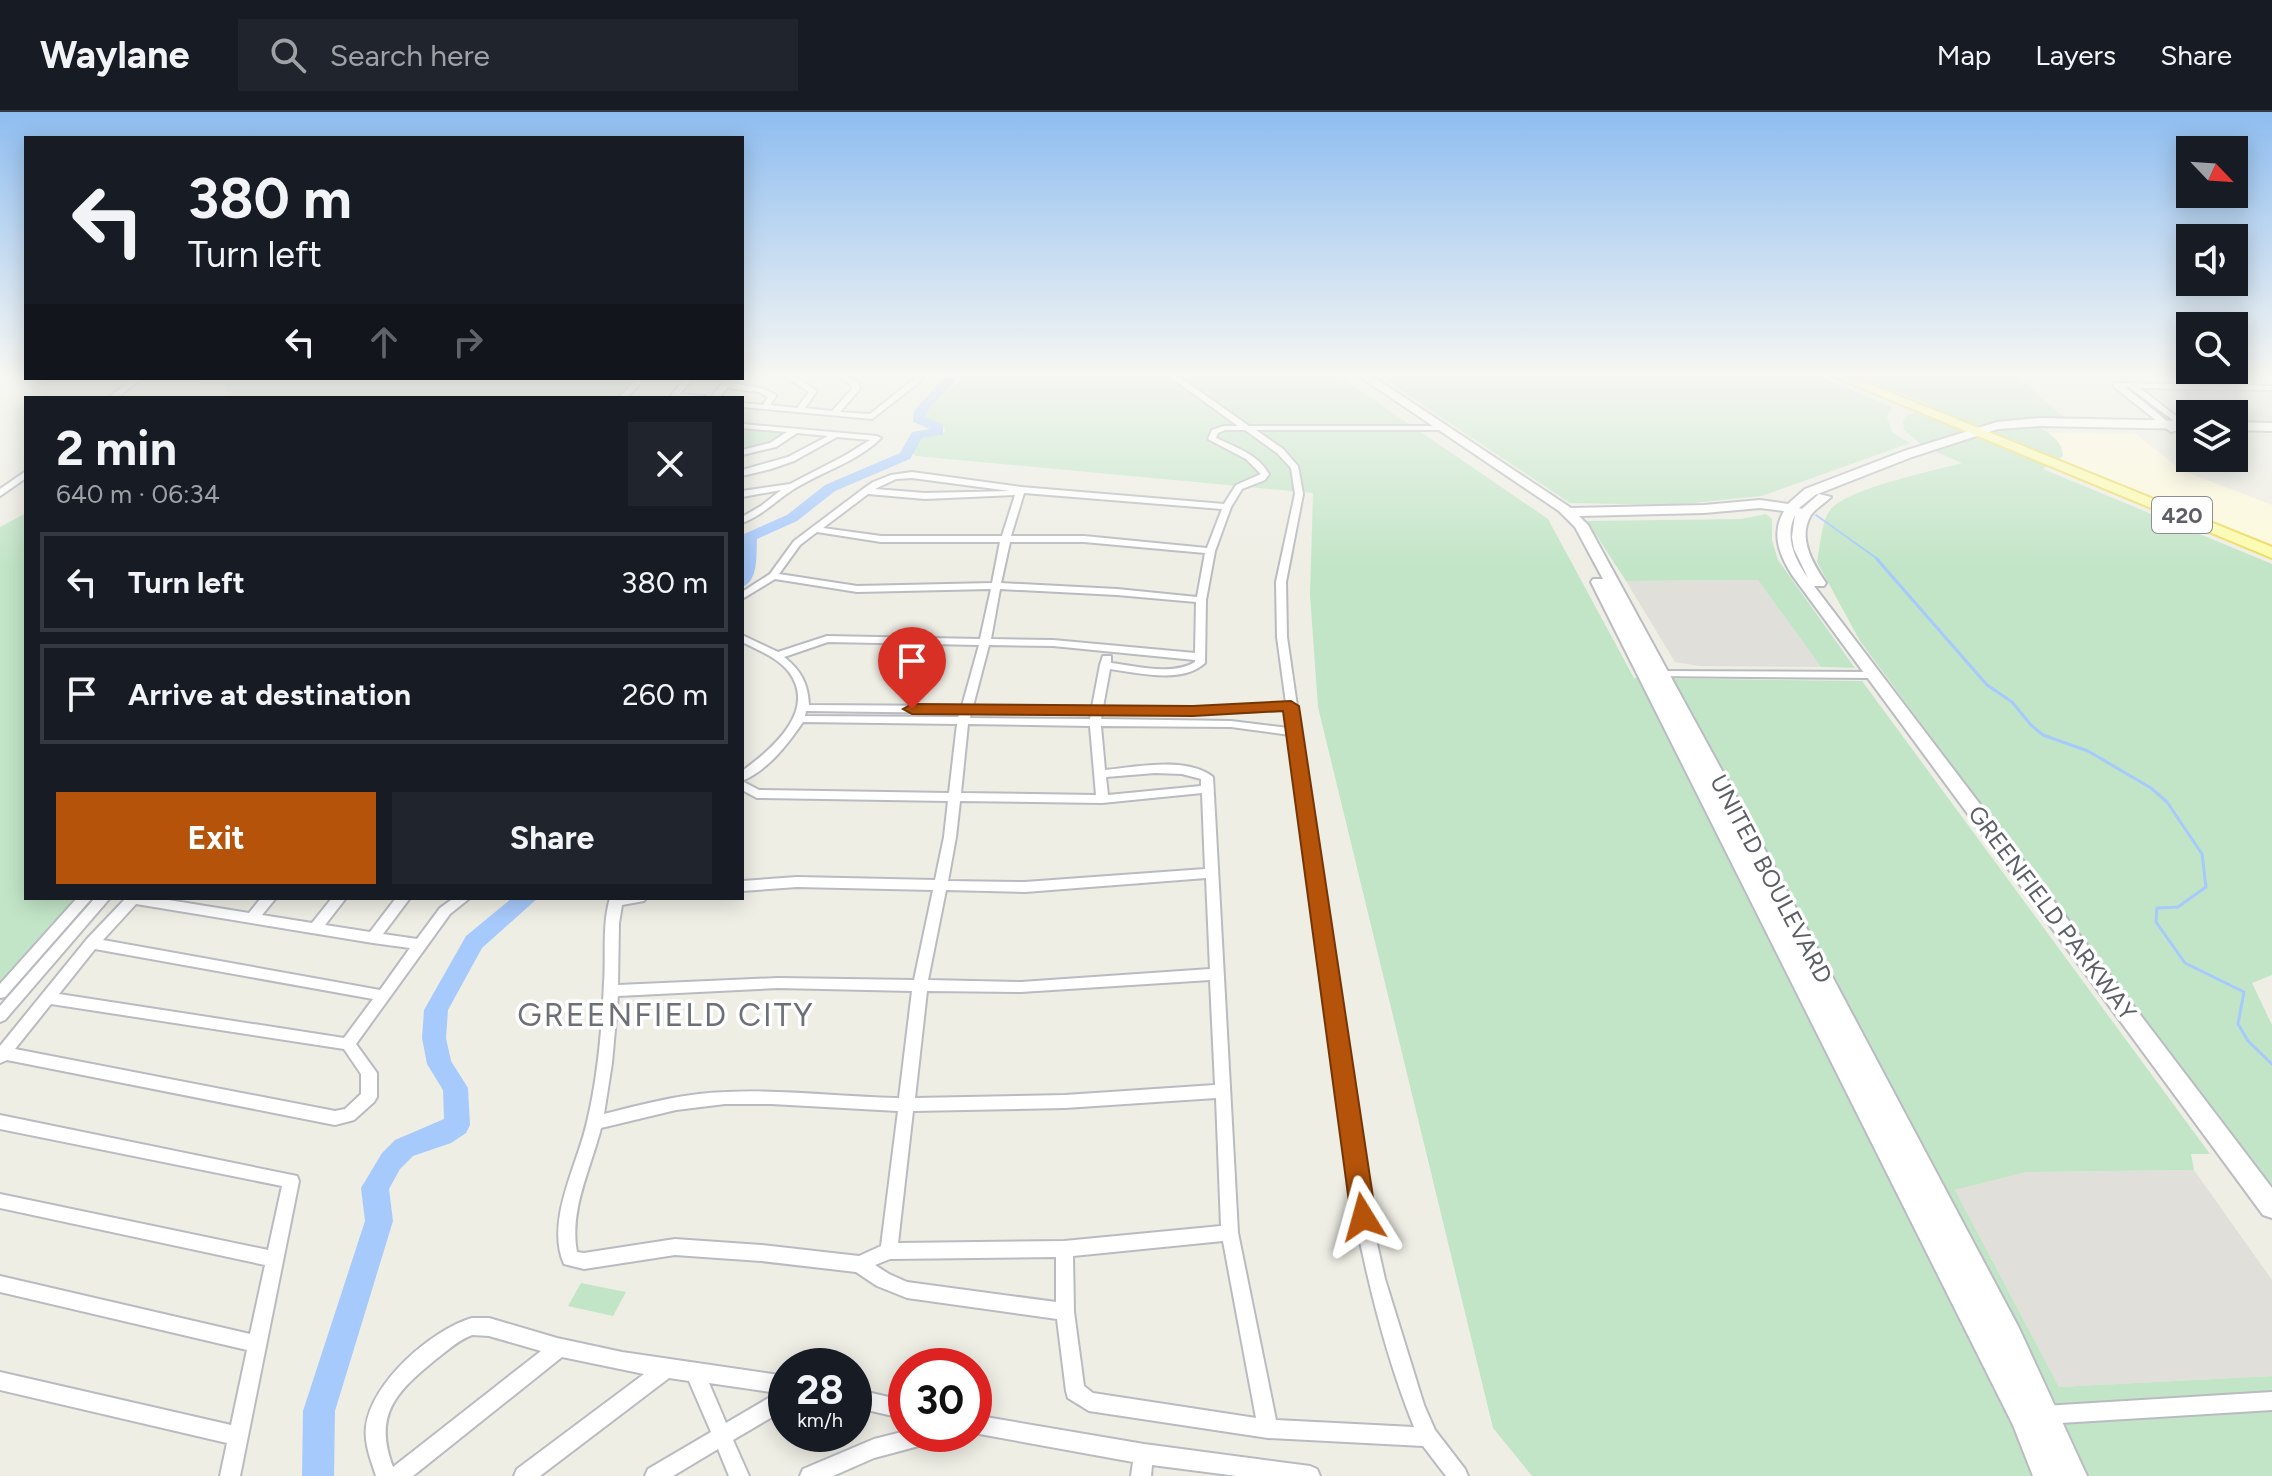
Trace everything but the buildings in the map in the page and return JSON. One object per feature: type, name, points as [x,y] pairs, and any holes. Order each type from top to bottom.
[{"type":"main road","name":"UNITED BOULEVARD","points":[[1451,438],[1567,514],[1568,525],[1654,674],[2034,1416],[2072,1476]]},
{"type":"main road","points":[[1567,514],[1706,516],[1771,511],[1795,513],[1800,499],[1820,488],[1972,438]]},
{"type":"main road","name":"420","points":[[1992,438],[2272,553]]},
{"type":"main road","name":"GREENFIELD PARKWAY","points":[[1795,513],[1800,551],[1828,594],[1832,618],[1871,675],[2272,1207]]},
{"type":"main road","name":"UNITED BOULEVARD","points":[[2034,1416],[2048,1476]]},
{"type":"street","points":[[744,452],[773,445],[785,438]]},
{"type":"street","points":[[744,473],[774,467],[811,452],[831,438]]},
{"type":"street","points":[[744,517],[763,511],[793,486],[860,453],[877,438],[873,438]]},
{"type":"street","points":[[1105,665],[1182,670],[1196,667],[1200,657],[1201,600],[1210,551],[1227,507],[1234,501],[1239,487],[1265,474],[1262,466],[1213,438]]},
{"type":"street","points":[[1260,438],[1290,461],[1297,481],[1297,507],[1286,547],[1281,582],[1282,637],[1363,1217],[1376,1279],[1415,1405],[1428,1437],[1458,1476]]},
{"type":"street","points":[[0,483],[24,466]]},
{"type":"street","points":[[0,493],[24,475]]},
{"type":"street","points":[[744,595],[773,576],[797,543],[866,491],[894,477],[912,475],[1021,490],[1227,507]]},
{"type":"street","points":[[744,494],[793,486]]},
{"type":"street","points":[[866,491],[925,496],[1010,494],[1021,490]]},
{"type":"street","points":[[889,1251],[920,986],[950,837],[964,715],[985,641],[1006,537],[1021,490]]},
{"type":"street","points":[[818,530],[881,539],[1006,537],[1115,541],[1210,551]]},
{"type":"street","points":[[773,576],[857,589],[996,586],[1201,600]]},
{"type":"street","points":[[744,639],[791,664],[803,684],[801,714],[792,733],[769,758],[744,776]]},
{"type":"street","points":[[779,655],[827,639],[985,641],[1110,647],[1200,657]]},
{"type":"street","points":[[1102,799],[1095,722],[1110,647]]},
{"type":"street","points":[[1654,674],[1871,675]]},
{"type":"street","points":[[964,715],[1096,709],[1235,710],[1291,706]]},
{"type":"street","points":[[801,714],[964,715],[1095,722],[1231,724],[1294,732]]},
{"type":"street","points":[[1101,774],[1165,769],[1199,772],[1207,777],[1230,1233],[1268,1429]]},
{"type":"street","points":[[744,786],[757,794],[954,799],[1102,799],[1208,789]]},
{"type":"street","points":[[744,886],[797,882],[1025,887],[1211,873]]},
{"type":"street","points":[[0,993],[83,900]]},
{"type":"street","points":[[0,1016],[101,900]]},
{"type":"street","points":[[48,998],[348,1044],[369,1073],[369,1097],[349,1115],[335,1118],[1,1055],[92,943],[133,900]]},
{"type":"street","points":[[140,900],[420,945]]},
{"type":"street","points":[[252,918],[267,900]]},
{"type":"street","points":[[315,928],[337,900]]},
{"type":"street","points":[[373,938],[402,900]]},
{"type":"street","points":[[348,1044],[445,911],[460,900]]},
{"type":"street","points":[[616,900],[610,920],[610,991],[595,1123],[576,1184],[566,1244],[570,1258],[584,1261],[636,1250],[675,1247],[859,1264],[883,1280],[907,1290],[1065,1312]]},
{"type":"street","points":[[92,943],[384,996]]},
{"type":"street","points":[[610,991],[778,983],[1021,987],[1218,974]]},
{"type":"street","points":[[595,1123],[677,1103],[726,1098],[904,1105],[1093,1102],[1222,1091]]},
{"type":"street","points":[[0,1122],[291,1181],[230,1476]]},
{"type":"street","points":[[0,1201],[275,1259]]},
{"type":"street","points":[[859,1264],[889,1251],[1064,1249],[1230,1233]]},
{"type":"street","points":[[1064,1249],[1065,1312],[1075,1391],[1080,1398],[1089,1402],[1268,1429],[1428,1437]]},
{"type":"street","points":[[0,1284],[257,1344]]},
{"type":"street","points":[[386,1476],[377,1457],[376,1433],[382,1403],[398,1378],[455,1334],[480,1324],[559,1348],[665,1369],[768,1382]]},
{"type":"street","points":[[397,1476],[559,1348]]},
{"type":"street","points":[[524,1476],[665,1369]]},
{"type":"street","points":[[695,1372],[739,1476]]},
{"type":"street","points":[[0,1381],[238,1436]]},
{"type":"street","points":[[2034,1416],[2272,1401]]},
{"type":"street","points":[[655,1476],[768,1408]]},
{"type":"street","points":[[992,1427],[1144,1454],[1310,1476]]},
{"type":"street","points":[[810,1476],[888,1445]]},
{"type":"street","points":[[1141,1476],[1144,1454]]},
{"type":"shaded area","points":[[2052,438],[2141,438],[2176,466],[2176,472],[2186,472],[2272,505],[2272,545],[2060,461],[2063,451]]},
{"type":"shaded area","points":[[1758,580],[1821,667],[1699,666],[1675,662],[1626,581]]},
{"type":"shaded area","points":[[2194,1170],[2272,1280],[2272,1376],[2059,1387],[1955,1190],[2027,1172]]},
{"type":"green space","points":[[744,438],[780,438],[744,450]]},
{"type":"green space","points":[[1429,438],[1548,519],[1634,678],[1862,681],[2210,1154],[2191,1154],[2194,1170],[2027,1172],[1955,1190],[2059,1387],[2272,1376],[2272,1476],[1532,1476],[1493,1428],[1318,707],[1310,595],[1313,493],[916,456],[911,452],[920,439]]},
{"type":"green space","points":[[1472,438],[1901,438],[1910,443],[1762,496],[1673,505],[1570,503]]},
{"type":"green space","points":[[1913,438],[2054,438],[2062,448],[2063,456],[2043,469],[2272,564],[2272,975],[2252,983],[2272,1025],[2272,1199],[1860,641],[1817,562],[1822,530],[1828,513],[1836,504],[1869,489],[1962,463],[1924,447]]},
{"type":"green space","points":[[24,514],[24,900],[78,900],[0,982],[0,527]]},
{"type":"green space","points":[[1766,514],[1772,519],[1772,540],[1778,560],[1855,668],[1821,667],[1758,580],[1626,581],[1587,521],[1741,519]]},
{"type":"green space","points":[[581,1283],[626,1292],[613,1316],[568,1306]]},
{"type":"waterway","points":[[744,577],[748,566],[749,537],[792,518],[830,488],[905,456],[915,438]]},
{"type":"waterway","points":[[1816,515],[1879,560]]},
{"type":"waterway","points":[[1876,558],[1987,685],[2012,702],[2031,725],[2043,735],[2088,751],[2151,788],[2167,802],[2202,854],[2206,887],[2178,907],[2157,908],[2156,922],[2185,963],[2244,992],[2238,1024],[2248,1041],[2272,1064]]},
{"type":"waterway","points":[[318,1476],[319,1411],[379,1221],[375,1188],[391,1161],[404,1148],[442,1135],[457,1125],[455,1088],[439,1064],[434,1038],[436,1010],[474,942],[525,900]]},
{"type":"district","name":"GREENFIELD CITY","points":[[666,1015]]},
{"type":"route","points":[[912,709],[1193,711],[1291,706],[1363,1217]]}]
